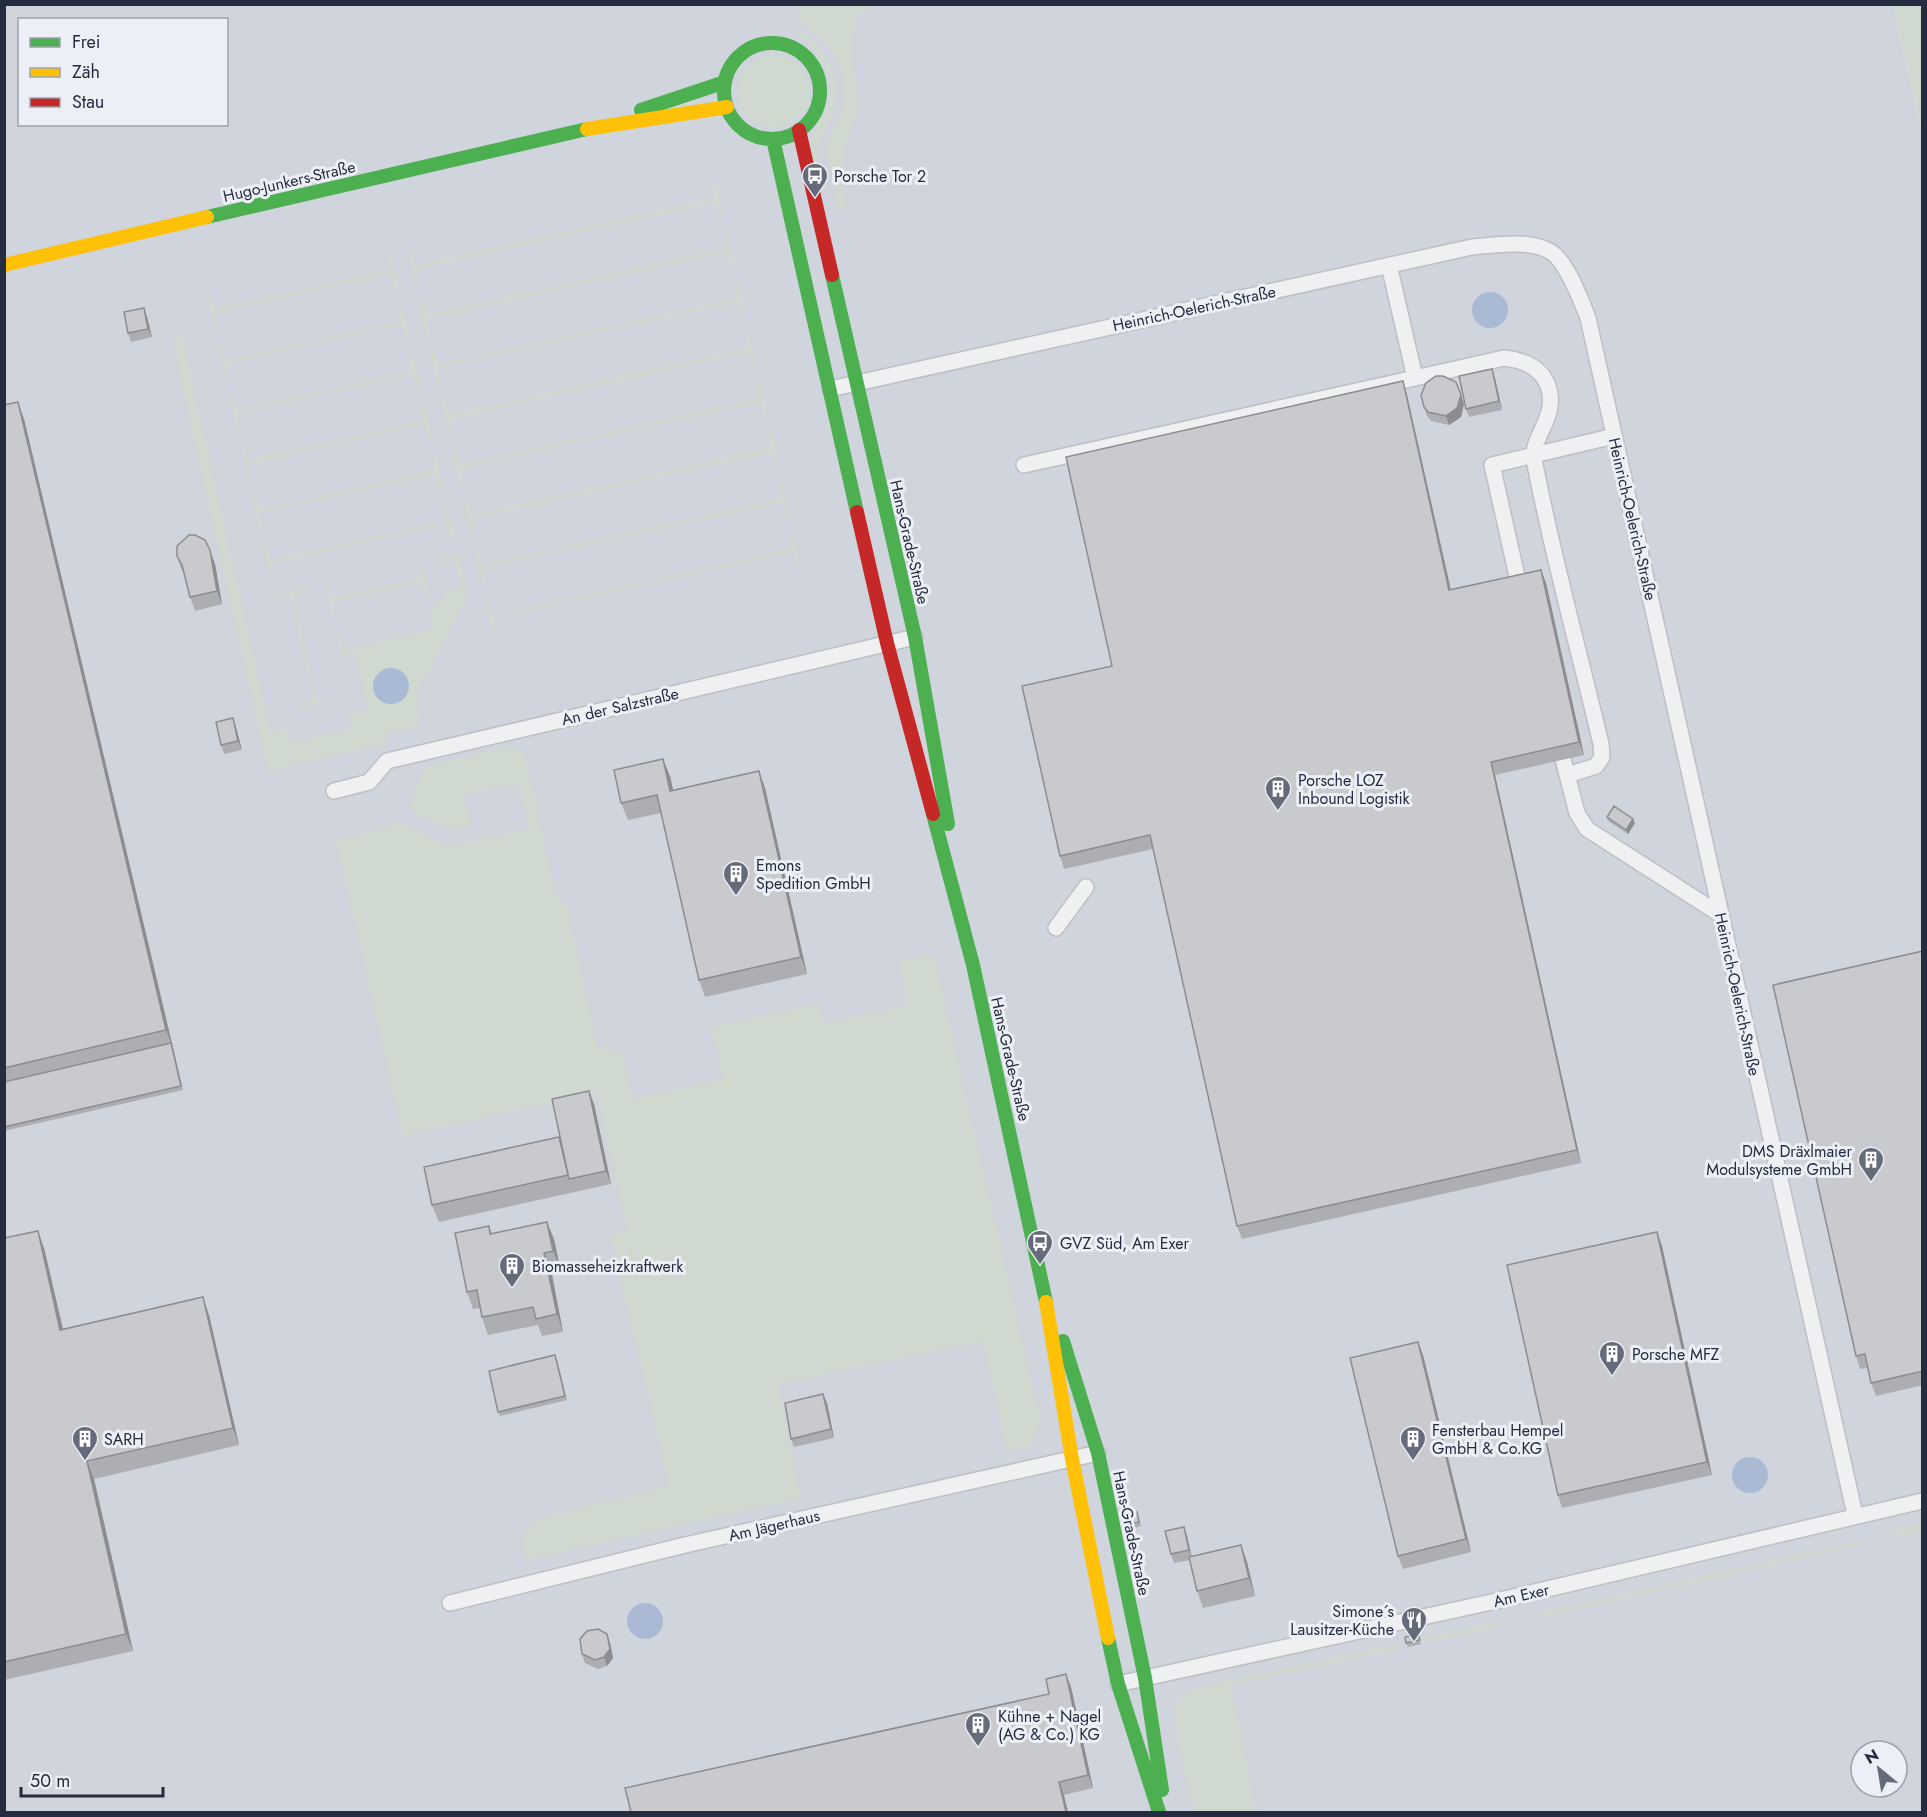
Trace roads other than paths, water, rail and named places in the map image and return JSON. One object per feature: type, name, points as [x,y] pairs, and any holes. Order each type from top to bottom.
[{"type":"street","points":[[769,43],[785,44],[799,51],[810,61],[818,75],[820,90],[818,105],[810,119],[799,130],[773,139],[758,137],[745,130],[734,120],[727,107],[724,82],[733,62],[754,46],[769,43]]},
{"type":"street","name":"Hugo-Junkers-Straße","points":[[581,130],[724,82]]},
{"type":"street","name":"Hugo-Junkers-Straße","points":[[4,265],[581,130],[727,107]]},
{"type":"street","name":"Hans-Grade-Straße","points":[[799,130],[915,637],[973,965]]},
{"type":"street","name":"Hans-Grade-Straße","points":[[773,139],[887,643],[973,965],[1040,1266],[1072,1459],[1118,1684],[1159,1812]]},
{"type":"street","name":"Heinrich-Oelerich-Straße","points":[[830,389],[1472,247],[1516,243],[1551,252],[1574,282],[1588,318],[1855,1515]]},
{"type":"street","points":[[1389,265],[1415,378]]},
{"type":"street","points":[[1024,465],[1504,358],[1519,359],[1532,366],[1542,375],[1549,387],[1552,404],[1534,455],[1601,744],[1602,757],[1596,766],[1567,775]]},
{"type":"street","points":[[1526,611],[1492,465],[1614,436]]},
{"type":"street","name":"An der Salzstraße","points":[[334,791],[369,782],[387,761],[915,637]]},
{"type":"street","points":[[1554,722],[1577,813],[1587,829],[1721,915]]},
{"type":"street","points":[[1056,928],[1086,887]]},
{"type":"street","name":"Hans-Grade-Straße","points":[[1040,1266],[1098,1453],[1145,1678],[1165,1812]]},
{"type":"street","name":"Am Jägerhaus","points":[[450,1603],[685,1545],[1098,1453]]},
{"type":"street","name":"Am Exer","points":[[1118,1684],[1496,1601],[1855,1515],[1923,1501]]},
{"type":"water","points":[[1490,292],[1503,297],[1508,310],[1503,323],[1490,328],[1477,323],[1472,310],[1477,297]]},
{"type":"water","points":[[391,668],[404,673],[409,686],[404,699],[391,704],[378,699],[373,686],[378,673]]},
{"type":"water","points":[[1750,1457],[1763,1462],[1768,1475],[1763,1488],[1750,1493],[1737,1488],[1732,1475],[1737,1462]]},
{"type":"water","points":[[645,1603],[658,1608],[663,1621],[658,1634],[645,1639],[632,1634],[627,1621],[632,1608]]},
{"type":"place","name":"Porsche Tor 2","points":[[815,199]]},
{"type":"place","name":"Porsche LOZ Inbound Logistik","points":[[1278,812]]},
{"type":"place","name":"Emons Spedition GmbH","points":[[736,897]]},
{"type":"place","name":"DMS Dräxlmaier Modulsysteme GmbH","points":[[1871,1183]]},
{"type":"place","name":"GVZ Süd, Am Exer","points":[[1040,1266]]},
{"type":"place","name":"Biomasseheizkraftwerk","points":[[512,1289]]},
{"type":"place","name":"Porsche MFZ","points":[[1612,1377]]},
{"type":"place","name":"SARH","points":[[85,1462]]},
{"type":"place","name":"Fensterbau Hempel GmbH & Co.KG","points":[[1413,1462]]},
{"type":"place","name":"Simone´s Lausitzer-Küche","points":[[1414,1643]]},
{"type":"place","name":"Kühne + Nagel (AG & Co.) KG","points":[[978,1748]]}]
